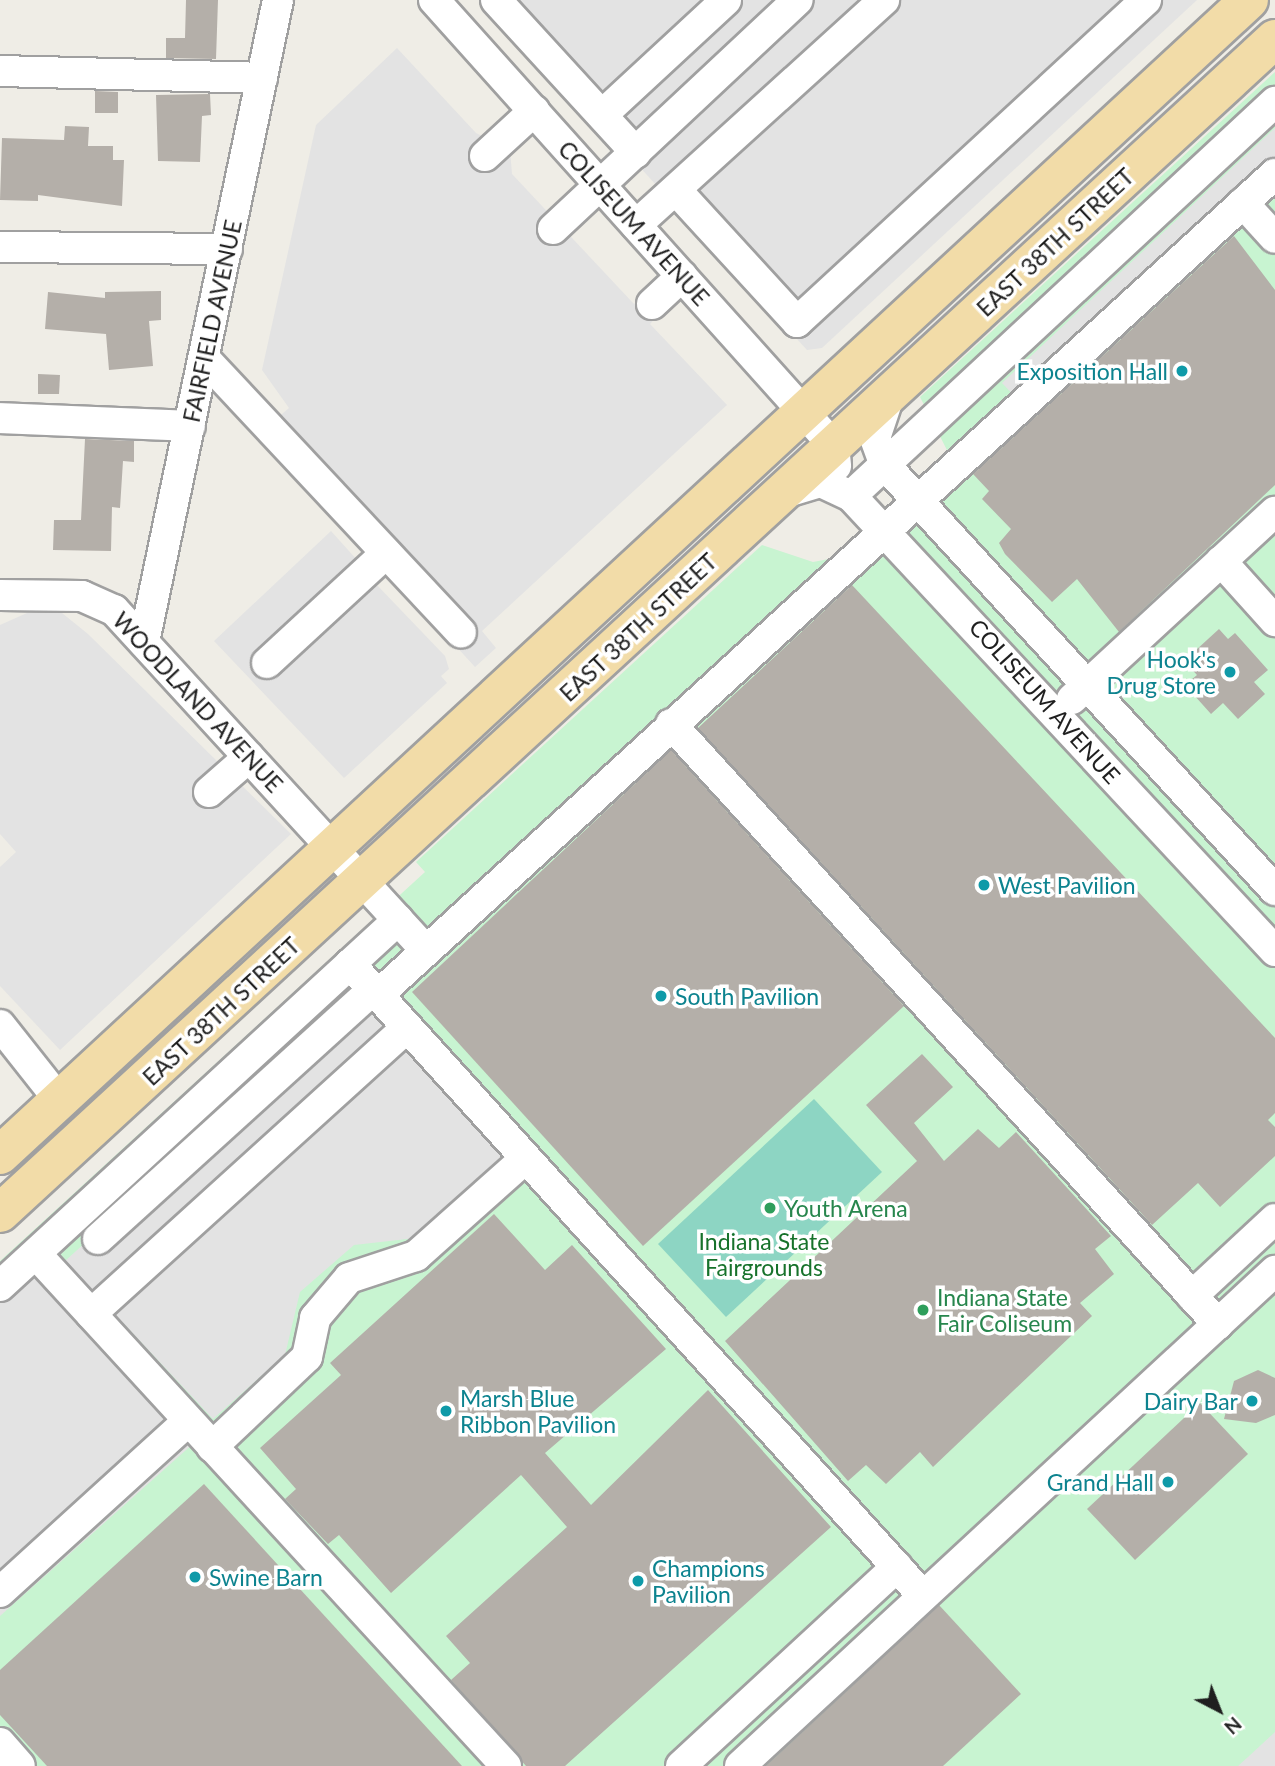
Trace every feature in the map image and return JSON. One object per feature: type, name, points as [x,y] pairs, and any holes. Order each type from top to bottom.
[{"type":"main road","name":"EAST 38TH STREET","points":[[0,1155],[331,846],[1250,0]]},
{"type":"main road","name":"EAST 38TH STREET","points":[[0,1213],[1275,39]]},
{"type":"street","name":"FAIRFIELD AVENUE","points":[[144,642],[278,0]]},
{"type":"street","name":"COLISEUM AVENUE","points":[[434,0],[835,446]]},
{"type":"street","points":[[496,0],[636,153]]},
{"type":"street","points":[[601,115],[726,0]]},
{"type":"street","points":[[553,229],[798,0]]},
{"type":"street","points":[[636,225],[884,0]]},
{"type":"street","points":[[676,190],[797,322],[1146,0]]},
{"type":"street","points":[[0,71],[262,78]]},
{"type":"street","points":[[844,491],[1275,102]]},
{"type":"street","points":[[485,156],[534,111]]},
{"type":"street","points":[[99,1239],[375,993],[426,951],[671,724],[919,505],[1275,174]]},
{"type":"street","points":[[1242,204],[1275,238]]},
{"type":"street","points":[[0,247],[227,249]]},
{"type":"street","points":[[652,304],[682,276]]},
{"type":"street","points":[[204,358],[461,633]]},
{"type":"street","points":[[880,456],[877,425],[891,393]]},
{"type":"street","points":[[0,418],[190,426]]},
{"type":"street","points":[[844,491],[835,446],[880,456]]},
{"type":"street","name":"COLISEUM AVENUE","points":[[880,456],[919,505],[1275,890]]},
{"type":"street","points":[[781,494],[809,482],[844,491]]},
{"type":"street","name":"COLISEUM AVENUE","points":[[844,491],[978,627],[1275,951]]},
{"type":"street","points":[[1057,714],[1275,512]]},
{"type":"street","points":[[267,663],[386,553]]},
{"type":"street","points":[[1221,561],[1275,621]]},
{"type":"street","name":"WOODLAND AVENUE","points":[[0,595],[99,600],[144,642],[426,951]]},
{"type":"street","points":[[978,627],[1008,601]]},
{"type":"street","points":[[671,724],[1218,1324]]},
{"type":"street","points":[[209,792],[249,757]]},
{"type":"street","points":[[1134,799],[1165,771]]},
{"type":"street","points":[[1211,883],[1242,855]]},
{"type":"street","points":[[0,1286],[398,920]]},
{"type":"street","points":[[350,964],[923,1596]]},
{"type":"street","points":[[0,1025],[60,1101]]},
{"type":"street","points":[[91,1314],[407,1027]]},
{"type":"street","points":[[212,1447],[307,1357],[315,1318],[349,1278],[416,1256],[525,1159]]},
{"type":"street","points":[[1192,1296],[1275,1219]]},
{"type":"street","points":[[740,1766],[1272,1274],[1243,1249]]},
{"type":"street","points":[[36,1254],[506,1766]]},
{"type":"street","points":[[0,1592],[188,1421]]},
{"type":"street","points":[[681,1766],[897,1567]]},
{"type":"street","points":[[829,1630],[855,1658]]},
{"type":"street","points":[[747,1706],[775,1734]]},
{"type":"street","points":[[0,1743],[20,1766]]},
{"type":"green space","name":"Indiana State Fairgrounds","points":[[1275,72],[1275,1766],[0,1766],[0,1261],[425,872],[416,862],[762,545],[813,562],[845,556],[951,458],[920,397]]},
{"type":"green space","name":"Youth Arena","points":[[814,1099],[882,1172],[726,1317],[658,1244]]},
{"type":"shaded area","points":[[487,0],[1197,0],[822,348],[807,350]]},
{"type":"shaded area","points":[[397,48],[476,133],[510,150],[512,174],[634,304],[644,296],[660,313],[650,324],[727,405],[482,631],[496,648],[475,667],[385,569],[376,584],[445,656],[449,669],[441,676],[447,683],[344,778],[214,641],[331,531],[358,561],[365,554],[275,420],[289,408],[262,370],[316,125]]},
{"type":"shaded area","points":[[1275,128],[1275,164],[1022,404],[1002,383]]},
{"type":"shaded area","points":[[27,613],[62,613],[88,634],[291,834],[60,1050],[0,986],[0,867],[16,852],[0,834],[0,625]]},
{"type":"shaded area","points":[[356,997],[506,1158],[416,1238],[354,1245],[300,1292],[285,1355],[213,1419],[65,1261]]},
{"type":"shaded area","points":[[35,1272],[195,1442],[0,1616],[0,1303]]},
{"type":"shaded area","points":[[1275,1732],[1275,1766],[1238,1766],[1248,1757]]},
{"type":"building","points":[[186,0],[218,0],[216,59],[166,58],[166,38],[185,38]]},
{"type":"building","points":[[95,91],[118,92],[118,113],[95,113]]},
{"type":"building","points":[[210,94],[211,115],[202,116],[200,162],[158,161],[156,95]]},
{"type":"building","points":[[65,126],[89,127],[88,146],[113,146],[113,160],[124,160],[122,206],[38,195],[38,201],[0,200],[2,138],[64,140]]},
{"type":"building","name":"Exposition Hall","points":[[1234,236],[1275,290],[1275,485],[1119,632],[1077,579],[1052,602],[1005,554],[999,543],[1011,529],[982,499],[989,491],[973,474]]},
{"type":"building","points":[[161,291],[161,320],[149,321],[153,366],[109,370],[106,334],[45,329],[48,292],[105,298],[105,292]]},
{"type":"building","points":[[38,374],[60,375],[59,394],[38,394]]},
{"type":"building","points":[[85,439],[134,441],[134,462],[123,461],[120,508],[112,507],[111,551],[53,550],[54,520],[81,520]]},
{"type":"building","name":"West Pavilion","points":[[852,585],[1275,1038],[1275,1113],[1268,1120],[1275,1127],[1275,1156],[1220,1207],[1198,1183],[1152,1225],[698,728]]},
{"type":"building","name":"Hook's Drug Store","points":[[1219,629],[1228,639],[1235,633],[1268,670],[1254,682],[1265,694],[1238,719],[1223,703],[1211,714],[1185,685],[1197,675],[1184,661]]},
{"type":"building","name":"South Pavilion","points":[[671,750],[904,1006],[643,1246],[412,992]]},
{"type":"building","name":"Indiana State Fair Coliseum","points":[[922,1054],[953,1087],[914,1123],[944,1161],[978,1129],[999,1148],[1016,1132],[1111,1236],[1095,1249],[1114,1274],[1080,1303],[1092,1316],[933,1467],[920,1452],[886,1484],[866,1465],[848,1481],[725,1341],[917,1161],[866,1105]]},
{"type":"building","points":[[494,1214],[545,1270],[572,1245],[666,1349],[545,1453],[591,1505],[708,1390],[831,1527],[565,1766],[526,1766],[451,1680],[470,1663],[446,1636],[567,1527],[521,1475],[391,1593],[339,1535],[328,1544],[285,1499],[296,1489],[260,1448],[341,1375],[330,1363]]},
{"type":"building","name":"Dairy Bar","points":[[1258,1370],[1275,1378],[1275,1415],[1256,1423],[1224,1419],[1234,1381]]},
{"type":"building","name":"Grand Hall","points":[[1200,1403],[1248,1454],[1135,1560],[1087,1509]]},
{"type":"building","name":"Swine Barn","points":[[204,1484],[462,1766],[47,1766],[0,1715],[0,1670]]},
{"type":"building","points":[[939,1605],[1021,1694],[943,1766],[766,1766]]},
{"type":"place","name":"Exposition Hall","points":[[1182,371]]},
{"type":"place","name":"Hook's Drug Store","points":[[1230,672]]},
{"type":"place","name":"West Pavilion","points":[[984,885]]},
{"type":"place","name":"South Pavilion","points":[[661,996]]},
{"type":"place","name":"Youth Arena","points":[[770,1208]]},
{"type":"place","name":"Indiana State Fair Coliseum","points":[[923,1310]]},
{"type":"place","name":"Dairy Bar","points":[[1252,1401]]},
{"type":"place","name":"Marsh Blue Ribbon Pavilion","points":[[446,1411]]},
{"type":"place","name":"Grand Hall","points":[[1168,1482]]},
{"type":"place","name":"Swine Barn","points":[[195,1577]]},
{"type":"place","name":"Champions Pavilion","points":[[638,1581]]}]
